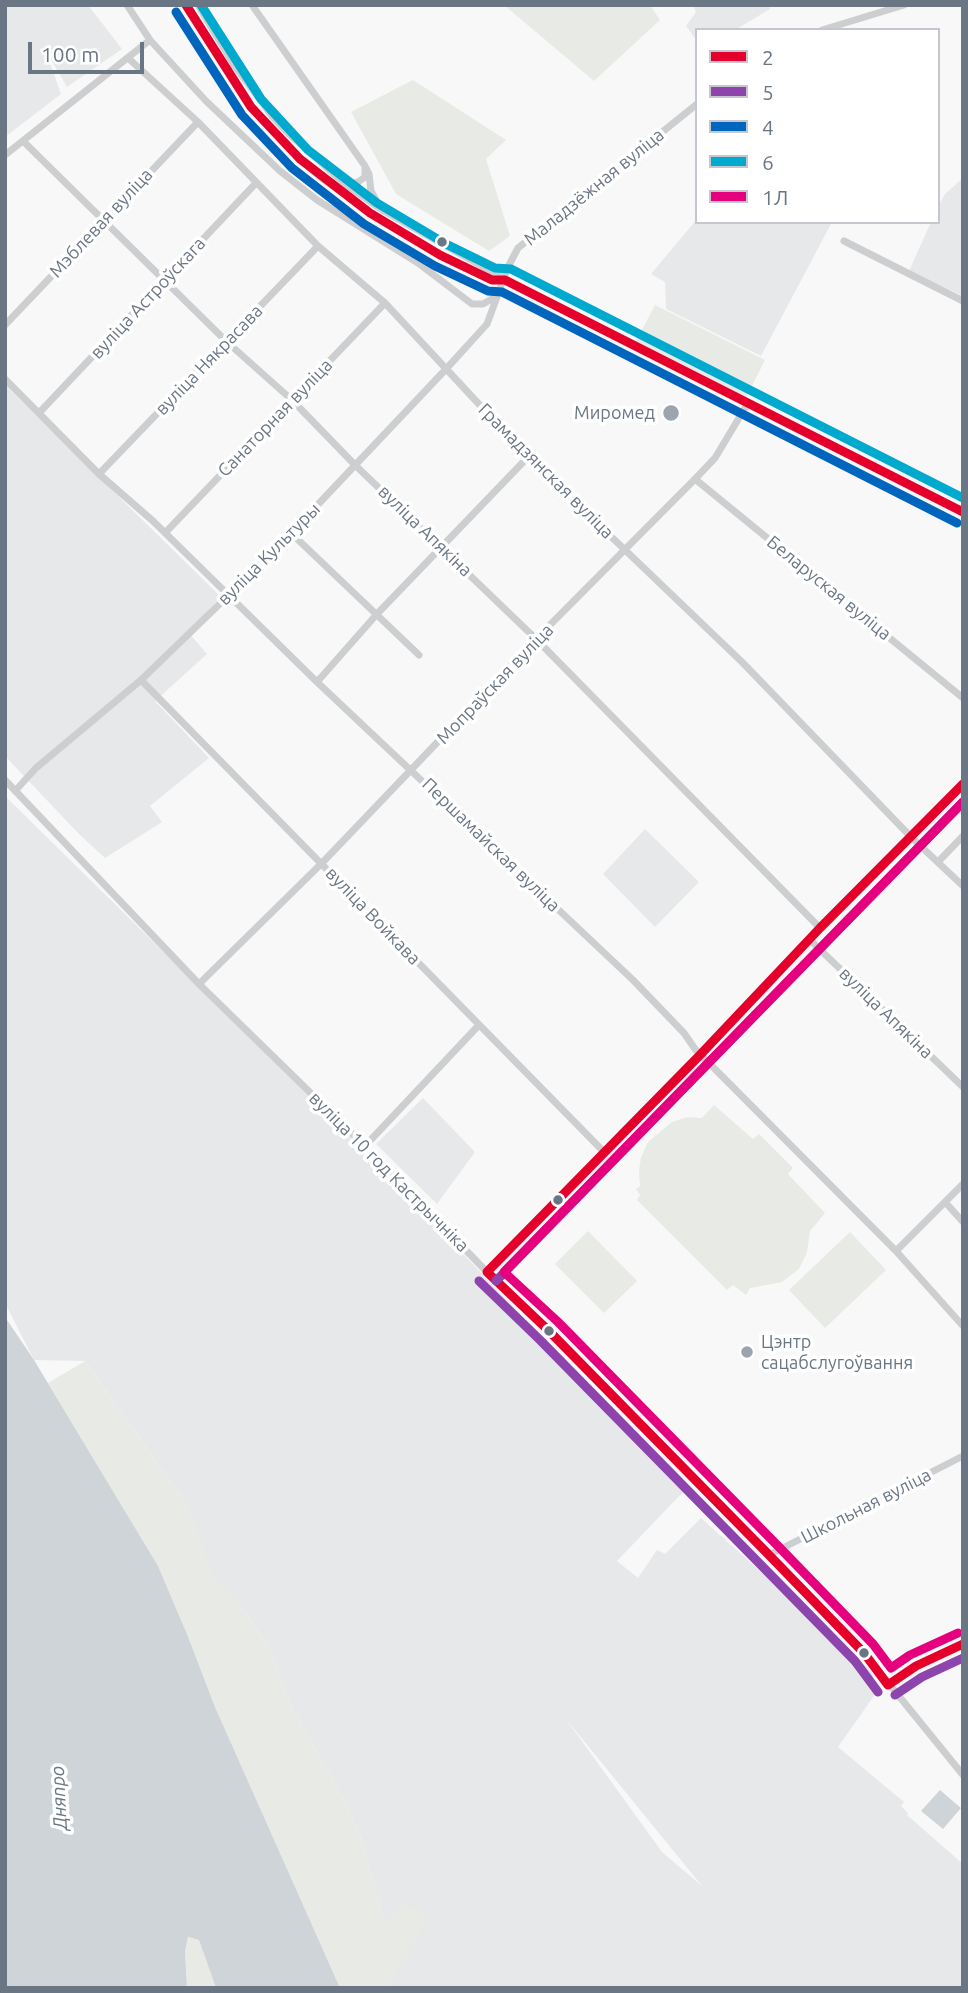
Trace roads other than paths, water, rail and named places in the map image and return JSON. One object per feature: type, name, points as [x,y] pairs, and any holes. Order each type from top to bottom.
[{"type":"street","points":[[127,5],[150,40],[206,101],[280,171],[317,200],[418,263],[472,304],[483,304],[498,296]]},
{"type":"street","points":[[186,5],[251,107],[320,177],[370,213],[440,255],[492,280],[505,280]]},
{"type":"street","points":[[198,5],[255,95],[289,134],[346,185],[382,210],[505,280],[963,512]]},
{"type":"street","points":[[252,5],[365,166],[372,191],[382,210]]},
{"type":"street","points":[[829,28],[904,5]]},
{"type":"street","points":[[5,155],[150,40]]},
{"type":"street","name":"Грамадзянская вуліца","points":[[128,58],[198,122],[318,246],[385,303],[528,457],[742,662],[911,837],[963,886]]},
{"type":"street","name":"Маладзёжная вуліца","points":[[498,296],[518,248],[695,106]]},
{"type":"street","name":"Мэблевая вуліца","points":[[5,326],[198,122]]},
{"type":"street","name":"вуліца Апякіна","points":[[23,141],[227,342],[292,400],[355,465],[536,639],[820,928]]},
{"type":"street","points":[[346,185],[365,177],[365,166]]},
{"type":"street","name":"вуліца Астроўскага","points":[[39,413],[256,183]]},
{"type":"street","points":[[844,241],[963,301]]},
{"type":"street","name":"вуліца Някрасава","points":[[99,474],[318,246]]},
{"type":"street","name":"вуліца Культуры","points":[[15,791],[36,768],[141,680],[291,533],[487,324],[498,296]]},
{"type":"street","name":"Санаторная вуліца","points":[[165,533],[385,303]]},
{"type":"street","name":"Першамайская вуліца","points":[[5,379],[99,474],[165,533],[317,682],[633,980],[684,1033],[701,1055],[896,1251],[963,1326]]},
{"type":"street","name":"Мопраўская вуліца","points":[[199,984],[322,863],[536,639],[695,479],[715,457],[748,403]]},
{"type":"street","points":[[317,682],[377,614],[528,457]]},
{"type":"street","name":"Беларуская вуліца","points":[[695,479],[963,698]]},
{"type":"street","points":[[291,533],[419,655]]},
{"type":"street","name":"вуліца Войкава","points":[[141,680],[604,1153]]},
{"type":"street","name":"вуліца 10 год Кастрычніка","points":[[5,780],[199,984],[549,1331],[875,1665],[888,1685],[924,1724],[963,1775]]},
{"type":"street","points":[[487,1272],[701,1055],[809,939],[963,785]]},
{"type":"street","points":[[938,862],[963,836]]},
{"type":"street","name":"вуліца Апякіна","points":[[809,939],[963,1087]]},
{"type":"street","points":[[365,1146],[478,1026]]},
{"type":"street","points":[[896,1251],[963,1184]]},
{"type":"street","points":[[946,1202],[963,1222]]},
{"type":"street","name":"Школьная вуліца","points":[[769,1555],[963,1456]]},
{"type":"street","points":[[888,1685],[916,1666],[963,1644]]},
{"type":"water","name":"Дняпро","points":[[5,1317],[34,1360],[158,1566],[215,1707],[340,1988],[216,1988],[199,1940],[188,1937],[185,1951],[187,1988],[5,1988]]},
{"type":"water","points":[[940,1790],[961,1808],[943,1829],[921,1811]]},
{"type":"place","name":"Миромед","points":[[671,413]]},
{"type":"place","name":"Цэнтр сацабслугоўвання","points":[[747,1352]]}]
